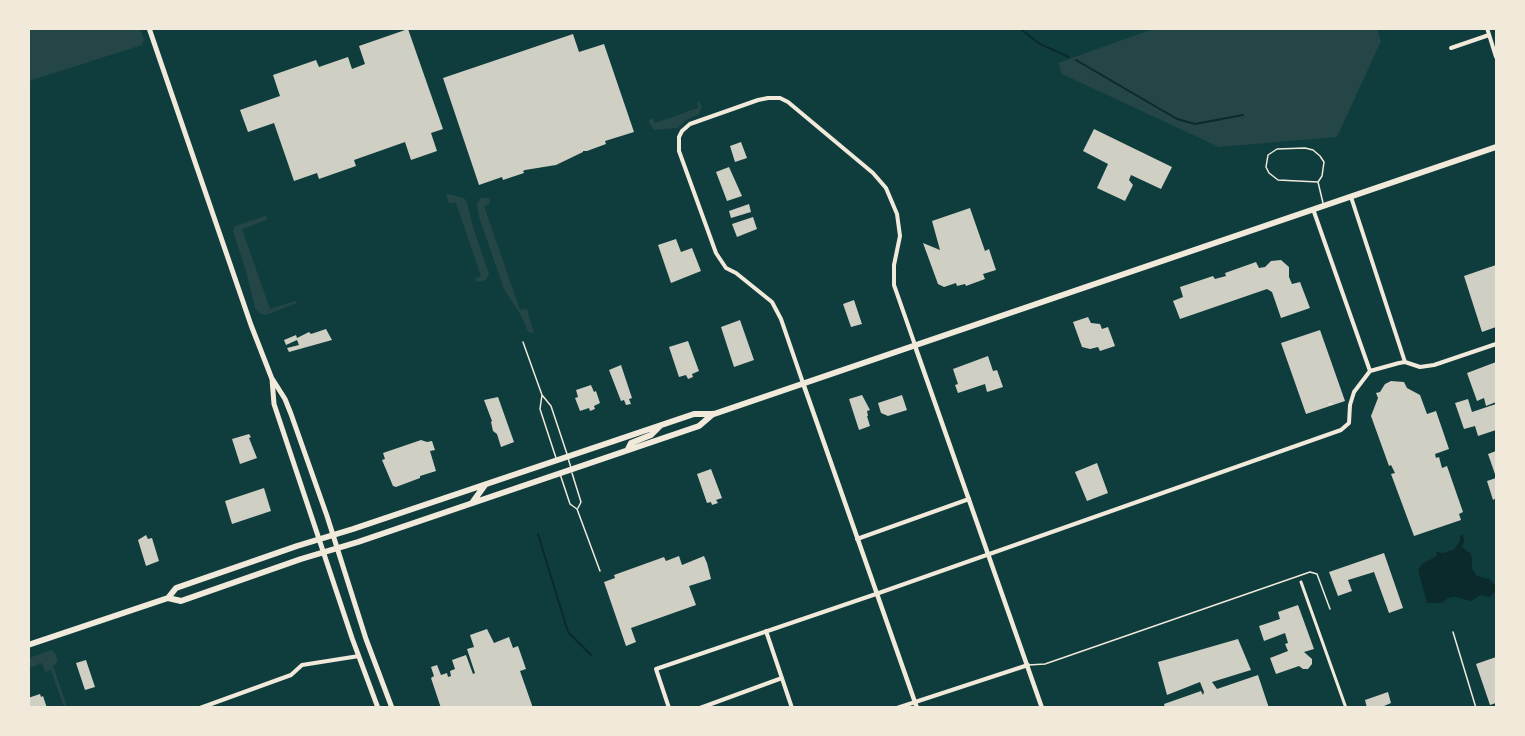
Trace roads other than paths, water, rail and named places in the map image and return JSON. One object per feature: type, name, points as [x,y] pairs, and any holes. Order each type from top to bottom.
[{"type":"main road","points":[[149,28],[251,325],[272,379],[285,399],[291,414],[366,639],[392,708]]},
{"type":"main road","points":[[168,598],[176,588],[320,539],[694,414],[714,414],[1497,147]]},
{"type":"main road","points":[[272,379],[274,404],[358,656],[378,708]]},
{"type":"main road","points":[[28,645],[168,598],[181,601],[699,426],[714,414]]},
{"type":"main road","points":[[628,449],[631,443],[651,435],[662,425]]},
{"type":"main road","points":[[472,503],[485,484]]},
{"type":"street","points":[[1487,28],[1497,57]]},
{"type":"street","points":[[1451,48],[1489,35]]},
{"type":"street","points":[[917,708],[781,319],[772,302],[736,273],[726,268],[716,253],[679,151],[679,137],[690,124],[758,100],[780,98],[788,102],[873,173],[886,188],[897,214],[900,236],[894,265],[894,285],[1042,708]]},
{"type":"street","points":[[1351,197],[1405,362]]},
{"type":"street","points":[[1313,209],[1370,371]]},
{"type":"street","points":[[669,708],[656,669],[989,555],[1341,429],[1348,423],[1354,392],[1370,371],[1405,362],[1420,367],[1434,365],[1497,344]]},
{"type":"street","points":[[857,539],[969,500]]},
{"type":"street","points":[[1301,582],[1346,708]]},
{"type":"street","points":[[766,631],[792,708]]},
{"type":"street","points":[[200,708],[291,675],[302,665],[358,656]]},
{"type":"street","points":[[897,708],[1028,665]]},
{"type":"street","points":[[700,708],[782,678]]},
{"type":"lane","points":[[1318,182],[1274,178],[1266,167],[1268,155],[1277,149],[1313,150],[1324,162],[1322,176],[1318,182],[1323,206]]},
{"type":"lane","points":[[523,342],[542,395],[552,406],[581,502],[578,509]]},
{"type":"lane","points":[[542,395],[540,409],[570,504],[578,509],[600,571]]},
{"type":"lane","points":[[1028,665],[1045,664],[1310,572],[1317,574],[1330,609]]},
{"type":"lane","points":[[1453,632],[1476,708]]},
{"type":"waterway","points":[[1019,28],[1040,44],[1069,57]]},
{"type":"waterway","points":[[1076,60],[1177,119],[1195,124],[1243,115]]},
{"type":"waterway","points":[[538,534],[568,632],[591,655]]}]
